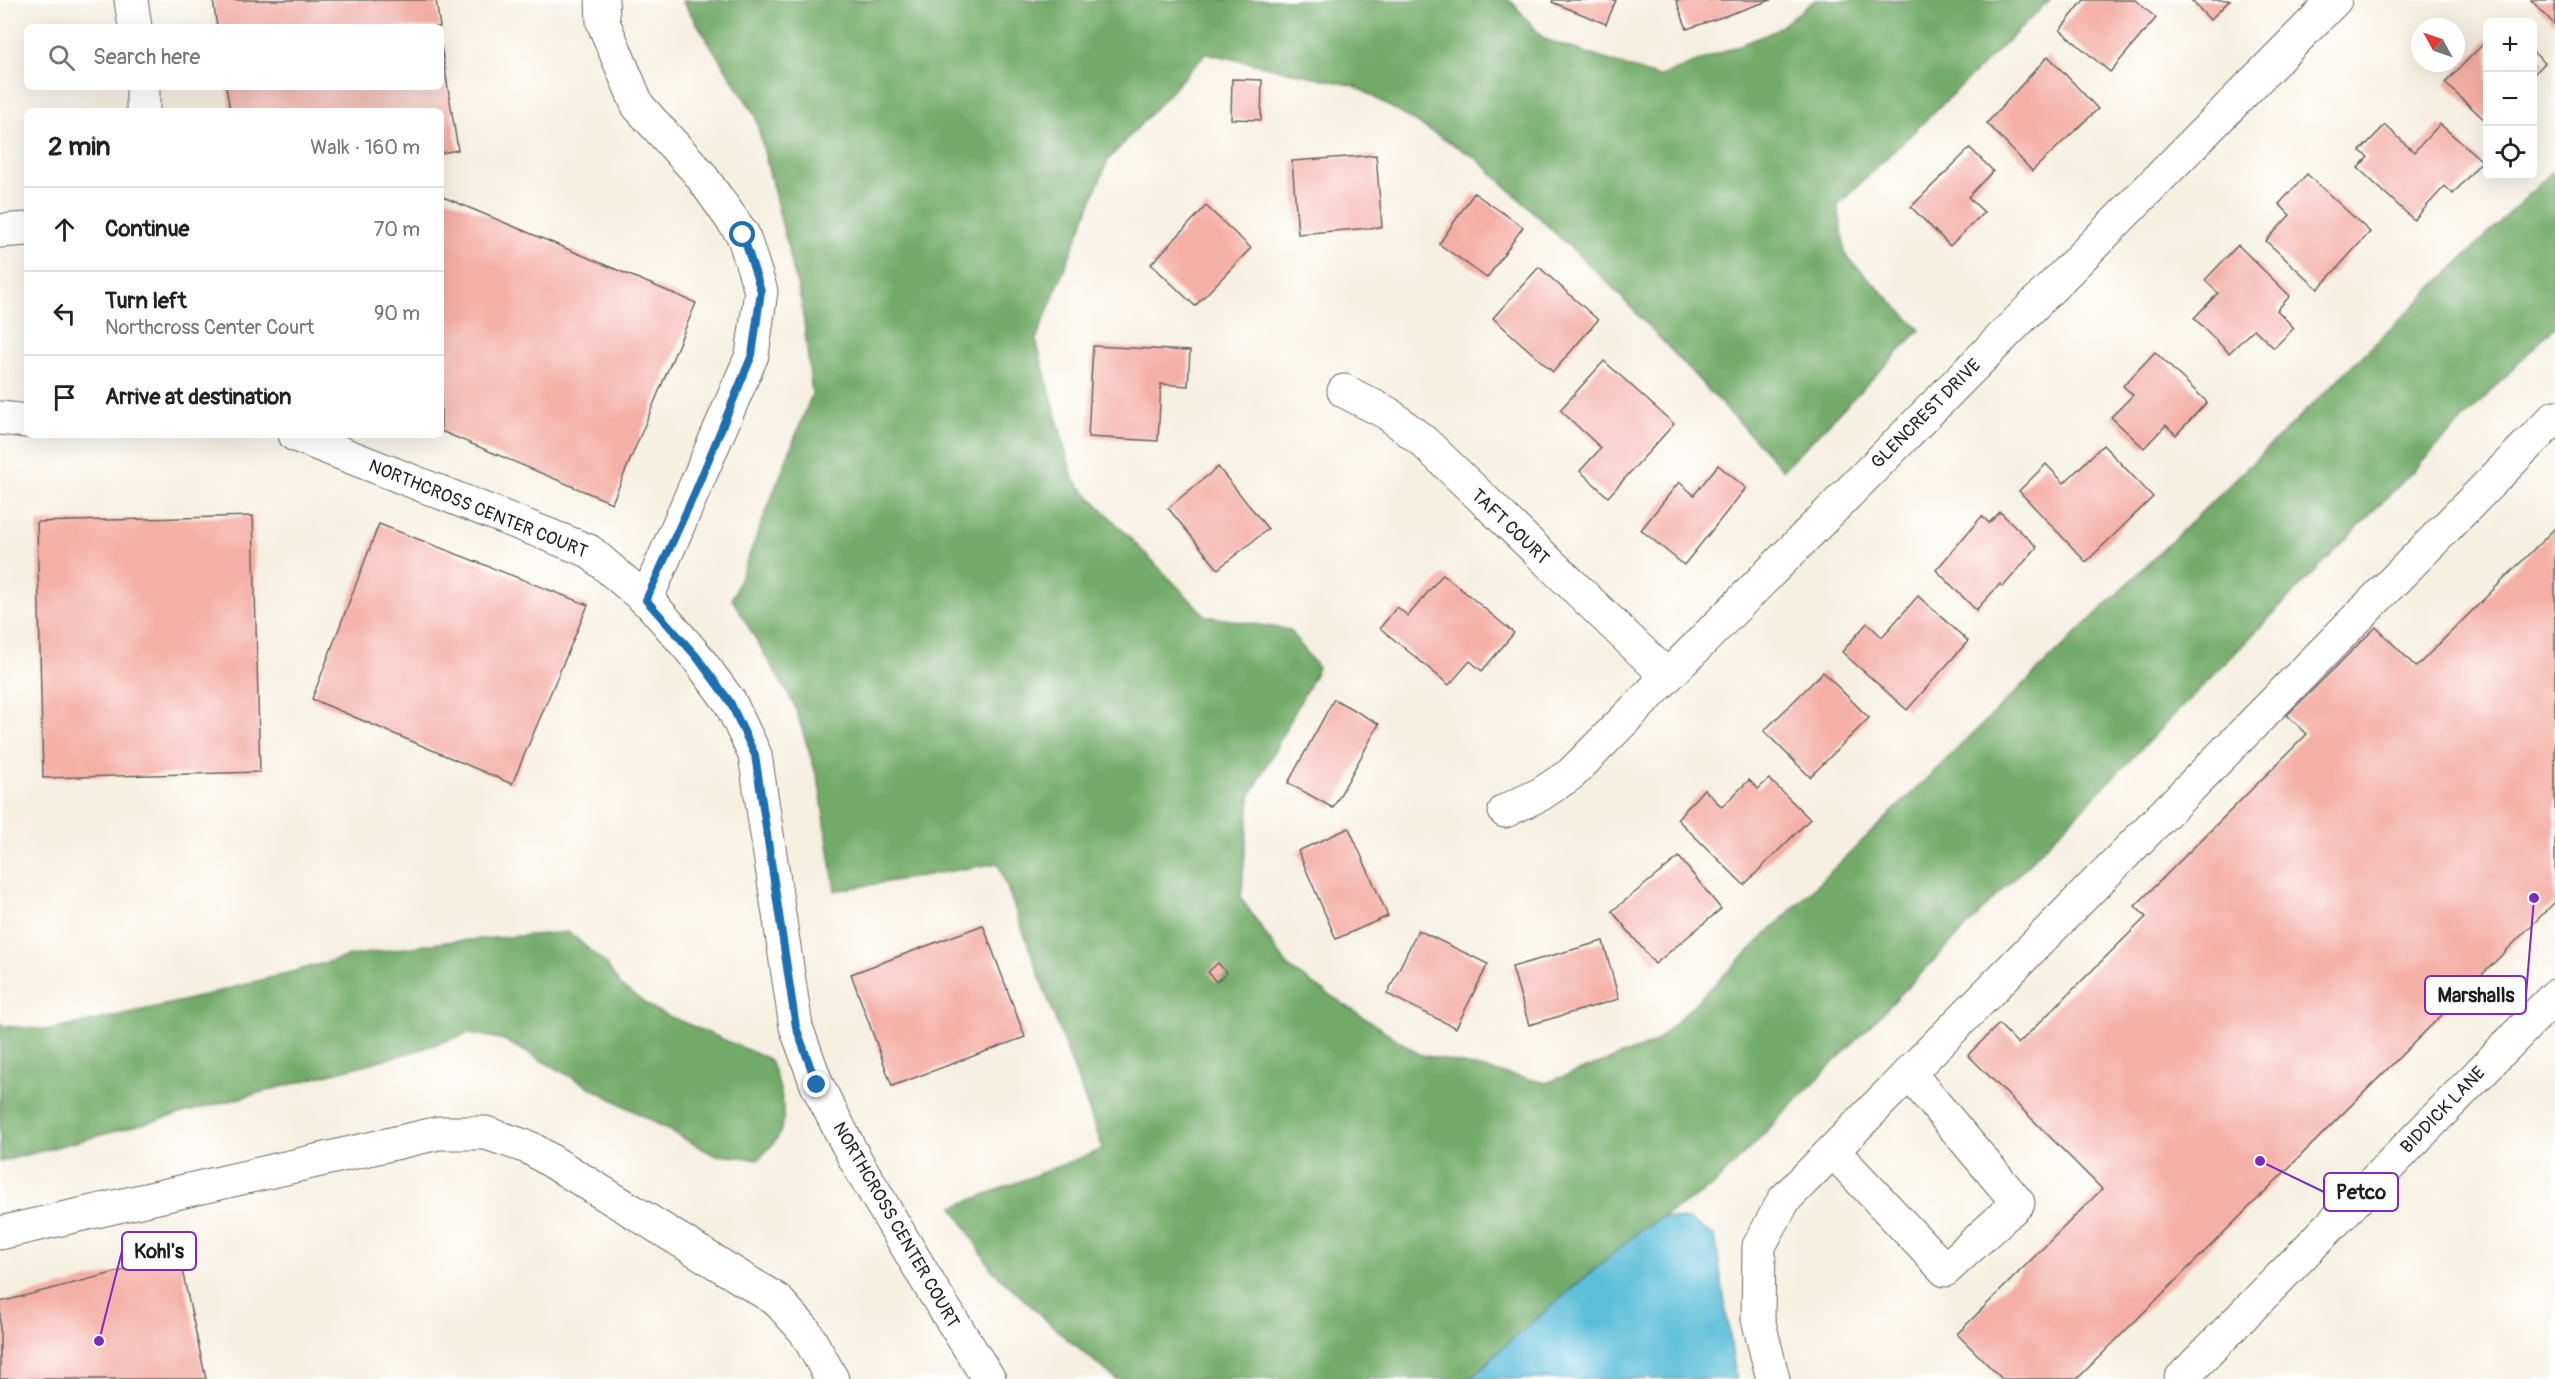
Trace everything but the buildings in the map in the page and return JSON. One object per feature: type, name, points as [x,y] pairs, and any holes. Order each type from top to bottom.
[{"type":"street","points":[[131,0],[135,24]]},
{"type":"street","points":[[602,0],[603,22],[638,106],[699,173],[743,235],[761,291],[752,355],[693,497],[646,600]]},
{"type":"street","name":"GLENCREST DRIVE","points":[[1505,811],[1541,794],[1571,774],[2335,0]]},
{"type":"street","points":[[143,90],[143,108]]},
{"type":"street","points":[[0,231],[24,229]]},
{"type":"street","name":"TAFT COURT","points":[[1344,391],[1387,413],[1424,442],[1666,676]]},
{"type":"street","points":[[1773,1379],[1758,1319],[1759,1246],[1784,1200],[2555,417]]},
{"type":"street","points":[[0,418],[24,421]]},
{"type":"street","name":"NORTHCROSS CENTER COURT","points":[[303,438],[589,551],[646,600],[696,656],[730,702],[755,755],[796,1027],[817,1085],[855,1159],[932,1289],[989,1379]]},
{"type":"street","name":"BIDDICK LANE","points":[[2181,1379],[2555,996]]},
{"type":"street","points":[[1833,1151],[1945,1270],[2018,1203],[1909,1073]]},
{"type":"street","points":[[0,1233],[439,1133],[486,1133],[530,1148],[777,1300],[805,1331],[832,1379]]},
{"type":"green space","points":[[682,0],[1510,0],[1544,39],[1659,77],[1775,31],[1815,0],[2050,0],[1838,205],[1846,256],[1920,330],[1783,470],[1608,283],[1476,158],[1355,86],[1206,53],[1108,160],[1036,340],[1073,479],[1206,616],[1290,630],[1318,668],[1250,797],[1241,898],[1289,968],[1419,1054],[1546,1083],[1654,1043],[2555,169],[2555,326],[1712,1187],[1641,1230],[1501,1349],[1471,1379],[1116,1379],[1061,1334],[992,1270],[953,1207],[1103,1149],[998,863],[835,891],[819,783],[794,704],[732,599],[812,394],[802,305],[755,115]]},
{"type":"green space","points":[[569,932],[607,965],[620,985],[655,1010],[769,1059],[782,1098],[783,1118],[778,1137],[759,1159],[714,1155],[504,1040],[470,1033],[412,1052],[0,1162],[0,1023],[4,1026],[51,1030],[183,1001],[350,956],[445,942]]},
{"type":"water","points":[[1663,1217],[1688,1220],[1715,1236],[1736,1379],[1471,1379],[1501,1349],[1641,1230]]},
{"type":"place","name":"Marshalls","points":[[2534,898]]},
{"type":"place","name":"Petco","points":[[2260,1161]]},
{"type":"place","name":"Kohl's","points":[[99,1341]]},
{"type":"route","points":[[743,235],[761,291],[752,355],[693,497],[646,600],[696,656],[730,702],[755,755],[796,1027],[817,1085]]}]
